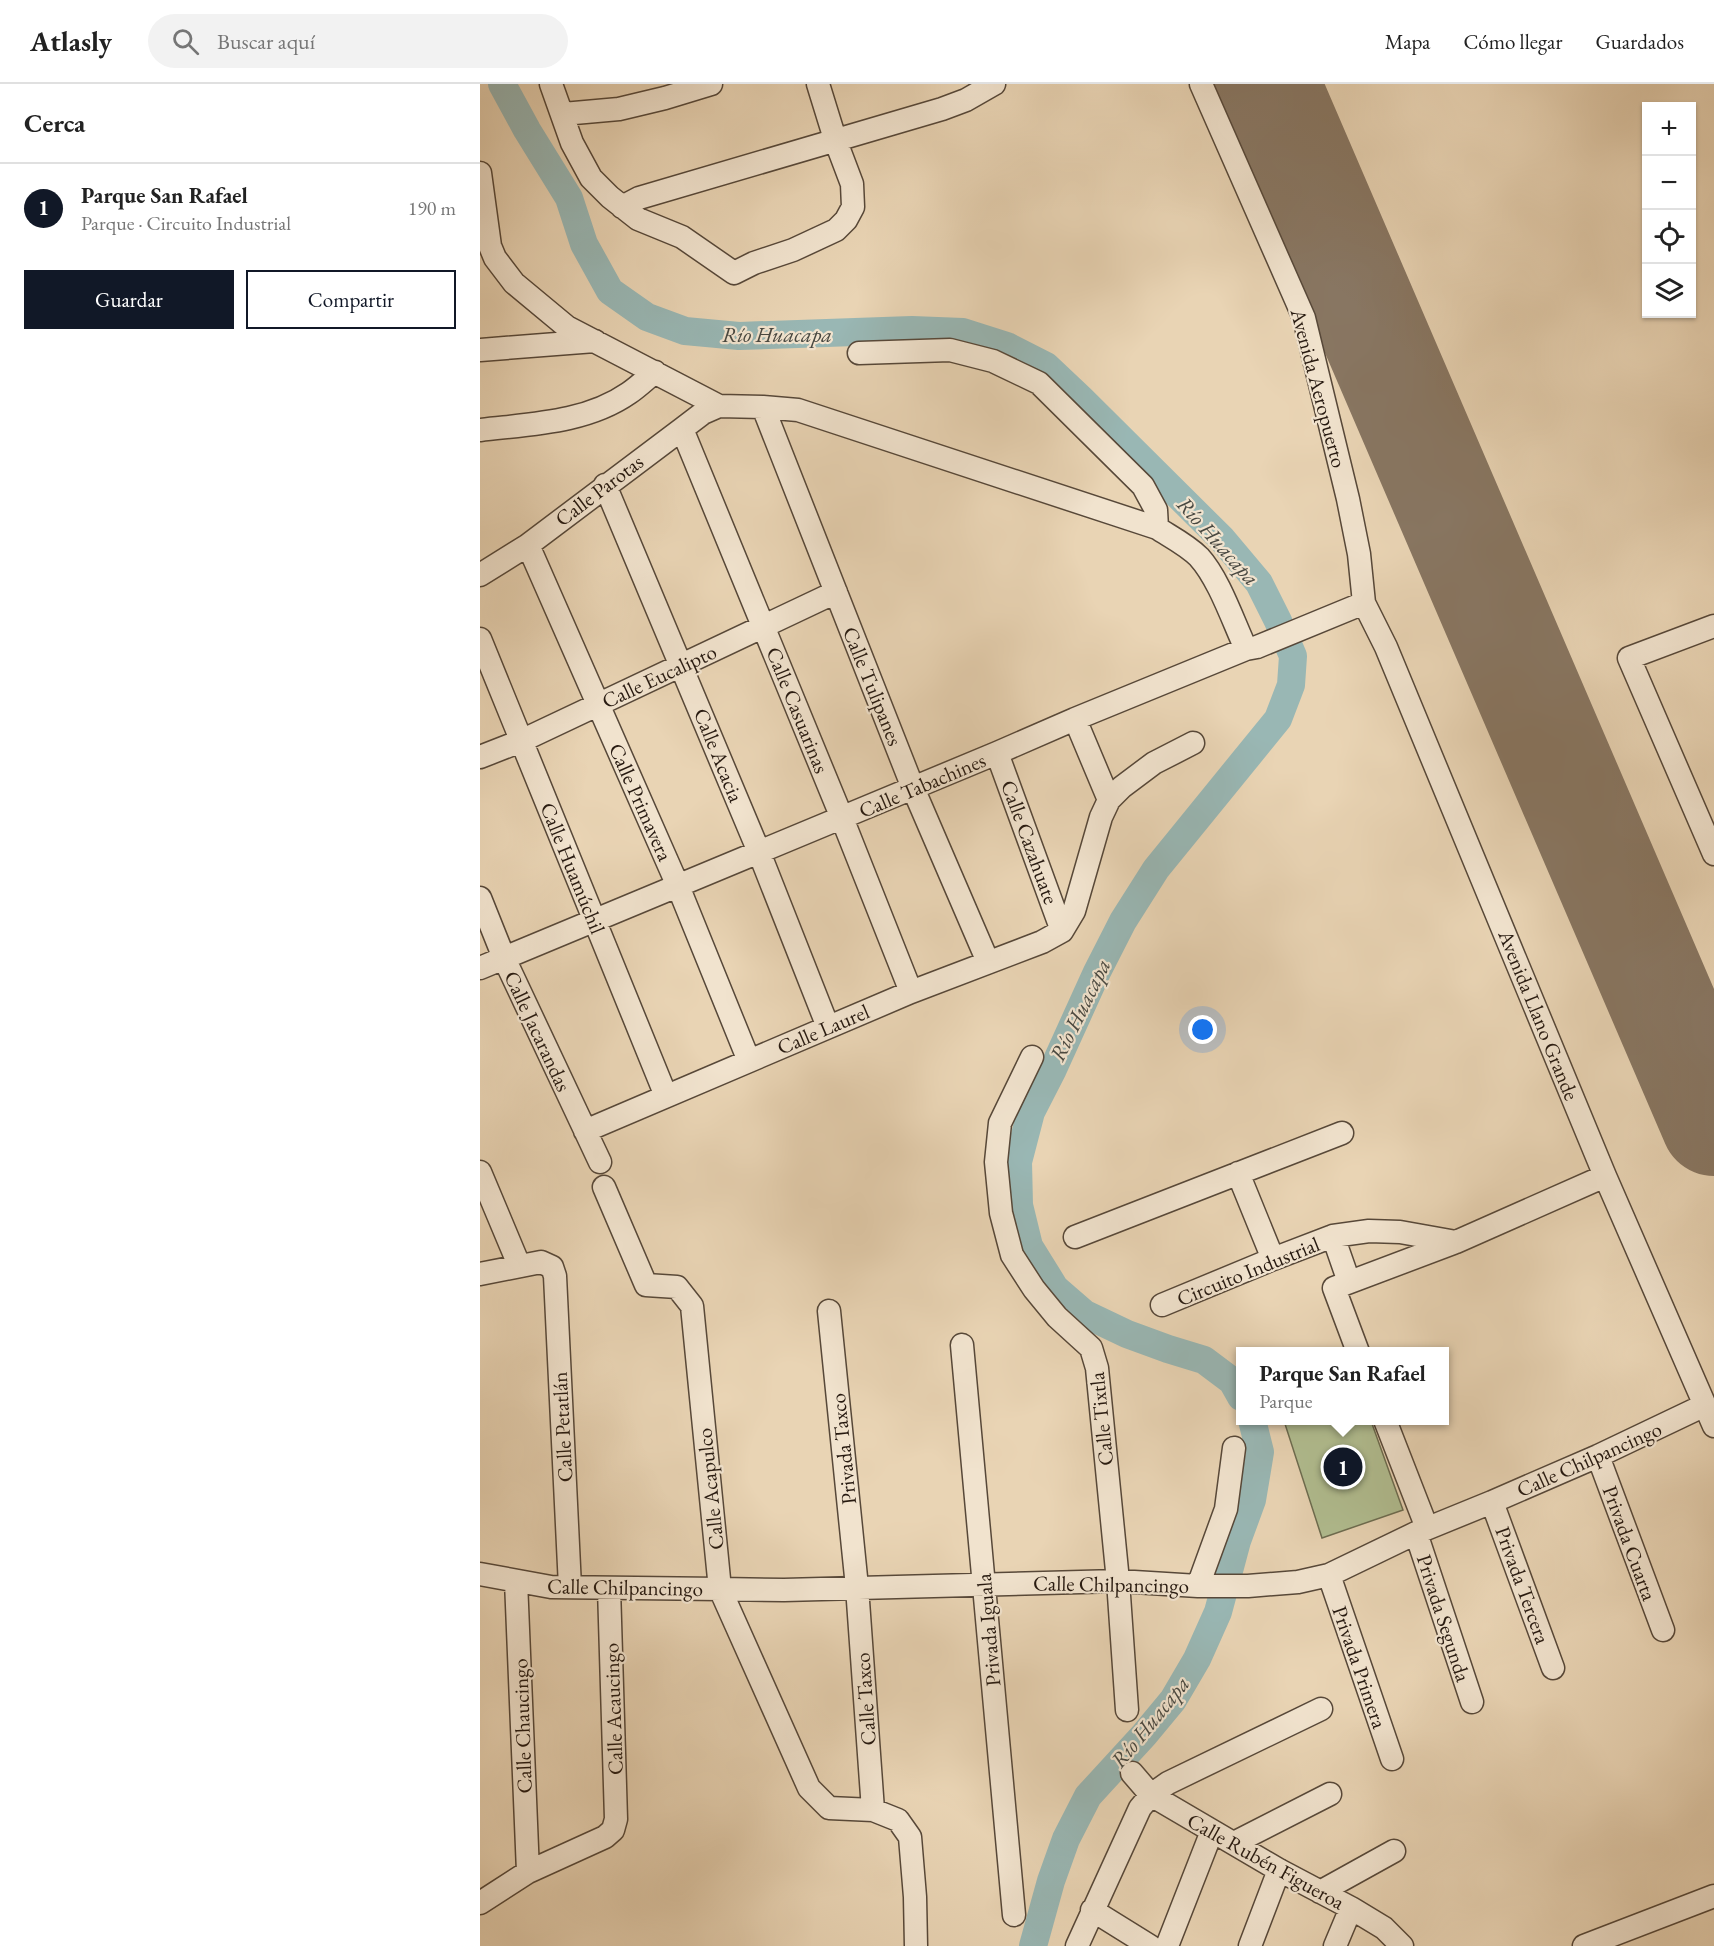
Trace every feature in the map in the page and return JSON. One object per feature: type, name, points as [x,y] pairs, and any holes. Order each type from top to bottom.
[{"type":"street","points":[[551,84],[572,143],[591,178],[638,219],[682,237],[734,273],[836,231],[854,207],[852,184],[818,84]]},
{"type":"street","points":[[562,114],[619,109],[711,84]]},
{"type":"street","name":"Avenida Aeropuerto","points":[[1201,84],[1304,318],[1348,499],[1359,554],[1364,603]]},
{"type":"street","points":[[622,207],[639,198],[942,109],[964,92],[995,85]]},
{"type":"street","points":[[481,181],[490,246],[495,258],[514,283],[567,327],[719,406],[798,410],[1156,528],[1198,556],[1210,571],[1252,648]]},
{"type":"street","points":[[480,350],[595,341]]},
{"type":"street","points":[[858,353],[950,350],[993,361],[1040,383],[1143,486],[1156,510],[1156,528]]},
{"type":"street","points":[[480,430],[559,421],[591,412],[628,394],[654,372]]},
{"type":"street","name":"Calle Parotas","points":[[480,575],[528,545],[703,413],[719,406]]},
{"type":"street","name":"Calle Tulipanes","points":[[763,407],[913,788],[988,962]]},
{"type":"street","name":"Calle Casuarinas","points":[[682,429],[911,992]]},
{"type":"street","name":"Calle Acacia","points":[[605,485],[759,852],[828,1027]]},
{"type":"street","name":"Calle Primavera","points":[[528,545],[678,886],[749,1061]]},
{"type":"street","name":"Calle Eucalipto","points":[[480,757],[520,741],[682,666],[836,592]]},
{"type":"street","name":"Calle Tabachines","points":[[480,968],[997,753],[1075,718],[1364,603]]},
{"type":"street","name":"Avenida Llano Grande","points":[[1364,603],[1386,647],[1605,1176],[1714,1426]]},
{"type":"street","points":[[1714,626],[1629,658],[1714,854]]},
{"type":"street","name":"Calle Huamúchil","points":[[480,639],[666,1096]]},
{"type":"street","points":[[1075,718],[1109,800]]},
{"type":"street","points":[[1062,931],[1074,911],[1101,817],[1109,800],[1122,787],[1155,763],[1193,743]]},
{"type":"street","name":"Calle Cazahuate","points":[[997,753],[1062,931]]},
{"type":"street","name":"Calle Jacarandas","points":[[480,898],[504,958],[600,1162]]},
{"type":"street","name":"Calle Laurel","points":[[585,1131],[911,992],[1042,942],[1062,931]]},
{"type":"street","name":"Calle Tixtla","points":[[1032,1058],[1000,1123],[996,1162],[1001,1213],[1012,1255],[1057,1317],[1091,1348],[1097,1368],[1118,1581],[1127,1710]]},
{"type":"street","points":[[1075,1238],[1342,1133]]},
{"type":"street","points":[[480,1172],[519,1265],[480,1274]]},
{"type":"street","points":[[1238,1173],[1273,1258]]},
{"type":"street","points":[[1356,1347],[1334,1288],[1456,1242],[1605,1176]]},
{"type":"street","name":"Calle Acapulco","points":[[604,1187],[646,1285],[677,1287],[692,1306],[720,1589],[809,1788],[829,1808],[873,1810],[898,1820],[910,1837],[916,1946]]},
{"type":"street","name":"Circuito Industrial","points":[[1162,1305],[1273,1258],[1333,1236],[1369,1231],[1400,1232],[1456,1242]]},
{"type":"street","name":"Circuito Industrial","points":[[1333,1236],[1349,1282]]},
{"type":"street","name":"Calle Petatlán","points":[[519,1265],[541,1262],[552,1267],[555,1276],[570,1587]]},
{"type":"street","name":"Privada Taxco","points":[[830,1311],[857,1587]]},
{"type":"street","name":"Privada Iguala","points":[[962,1345],[1014,1916]]},
{"type":"street","name":"Calle Chilpancingo","points":[[480,1574],[551,1587],[609,1588],[720,1589],[1118,1581],[1198,1586],[1248,1586],[1298,1582],[1329,1575],[1422,1531],[1598,1456],[1705,1405]]},
{"type":"street","points":[[1387,1425],[1422,1531]]},
{"type":"street","points":[[1198,1586],[1226,1509],[1234,1448]]},
{"type":"street","name":"Privada Cuarta","points":[[1598,1456],[1663,1630]]},
{"type":"street","name":"Privada Tercera","points":[[1492,1502],[1553,1668]]},
{"type":"street","name":"Privada Segunda","points":[[1422,1531],[1472,1702]]},
{"type":"street","name":"Privada Primera","points":[[1329,1575],[1392,1759]]},
{"type":"street","name":"Calle Chaucingo","points":[[516,1581],[528,1872]]},
{"type":"street","name":"Calle Taxco","points":[[857,1587],[873,1810]]},
{"type":"street","name":"Calle Acaucingo","points":[[528,1872],[606,1837],[613,1830],[616,1819],[609,1588]]},
{"type":"street","points":[[1077,1946],[1140,1808],[1151,1795],[1168,1783],[1321,1709]]},
{"type":"street","name":"Calle Rubén Figueroa","points":[[1132,1773],[1151,1795],[1279,1870],[1351,1908],[1384,1928],[1402,1946]]},
{"type":"street","points":[[1234,1843],[1330,1794]]},
{"type":"street","points":[[1167,1946],[1212,1831]]},
{"type":"street","points":[[1320,1892],[1394,1851]]},
{"type":"street","points":[[1250,1946],[1279,1870]]},
{"type":"street","points":[[480,1903],[528,1872]]},
{"type":"street","points":[[1595,1944],[1714,1896]]},
{"type":"street","points":[[1335,1946],[1351,1908]]},
{"type":"street","points":[[1092,1910],[1150,1946]]},
{"type":"green space","points":[[1285,1425],[1372,1425],[1403,1510],[1322,1538]]},
{"type":"waterway","name":"Río Huacapa","points":[[502,84],[569,198],[584,244],[610,291],[647,317],[685,331],[739,336],[912,330],[963,332],[1007,346],[1046,366],[1222,539],[1259,583],[1293,656],[1291,685],[1278,719],[1156,869],[1123,921],[1031,1112],[1018,1162],[1019,1205],[1029,1246],[1055,1288],[1085,1314],[1127,1334],[1204,1360],[1232,1381],[1236,1388]]},
{"type":"waterway","name":"Río Huacapa","points":[[1033,1946],[1051,1881],[1066,1839],[1088,1796],[1173,1700],[1197,1659],[1218,1612],[1237,1541],[1252,1500],[1260,1452],[1253,1425]]},
{"type":"runway","points":[[1267,84],[1714,1123]]},
{"type":"place","name":"Parque San Rafael","points":[[1343,1467]]}]
